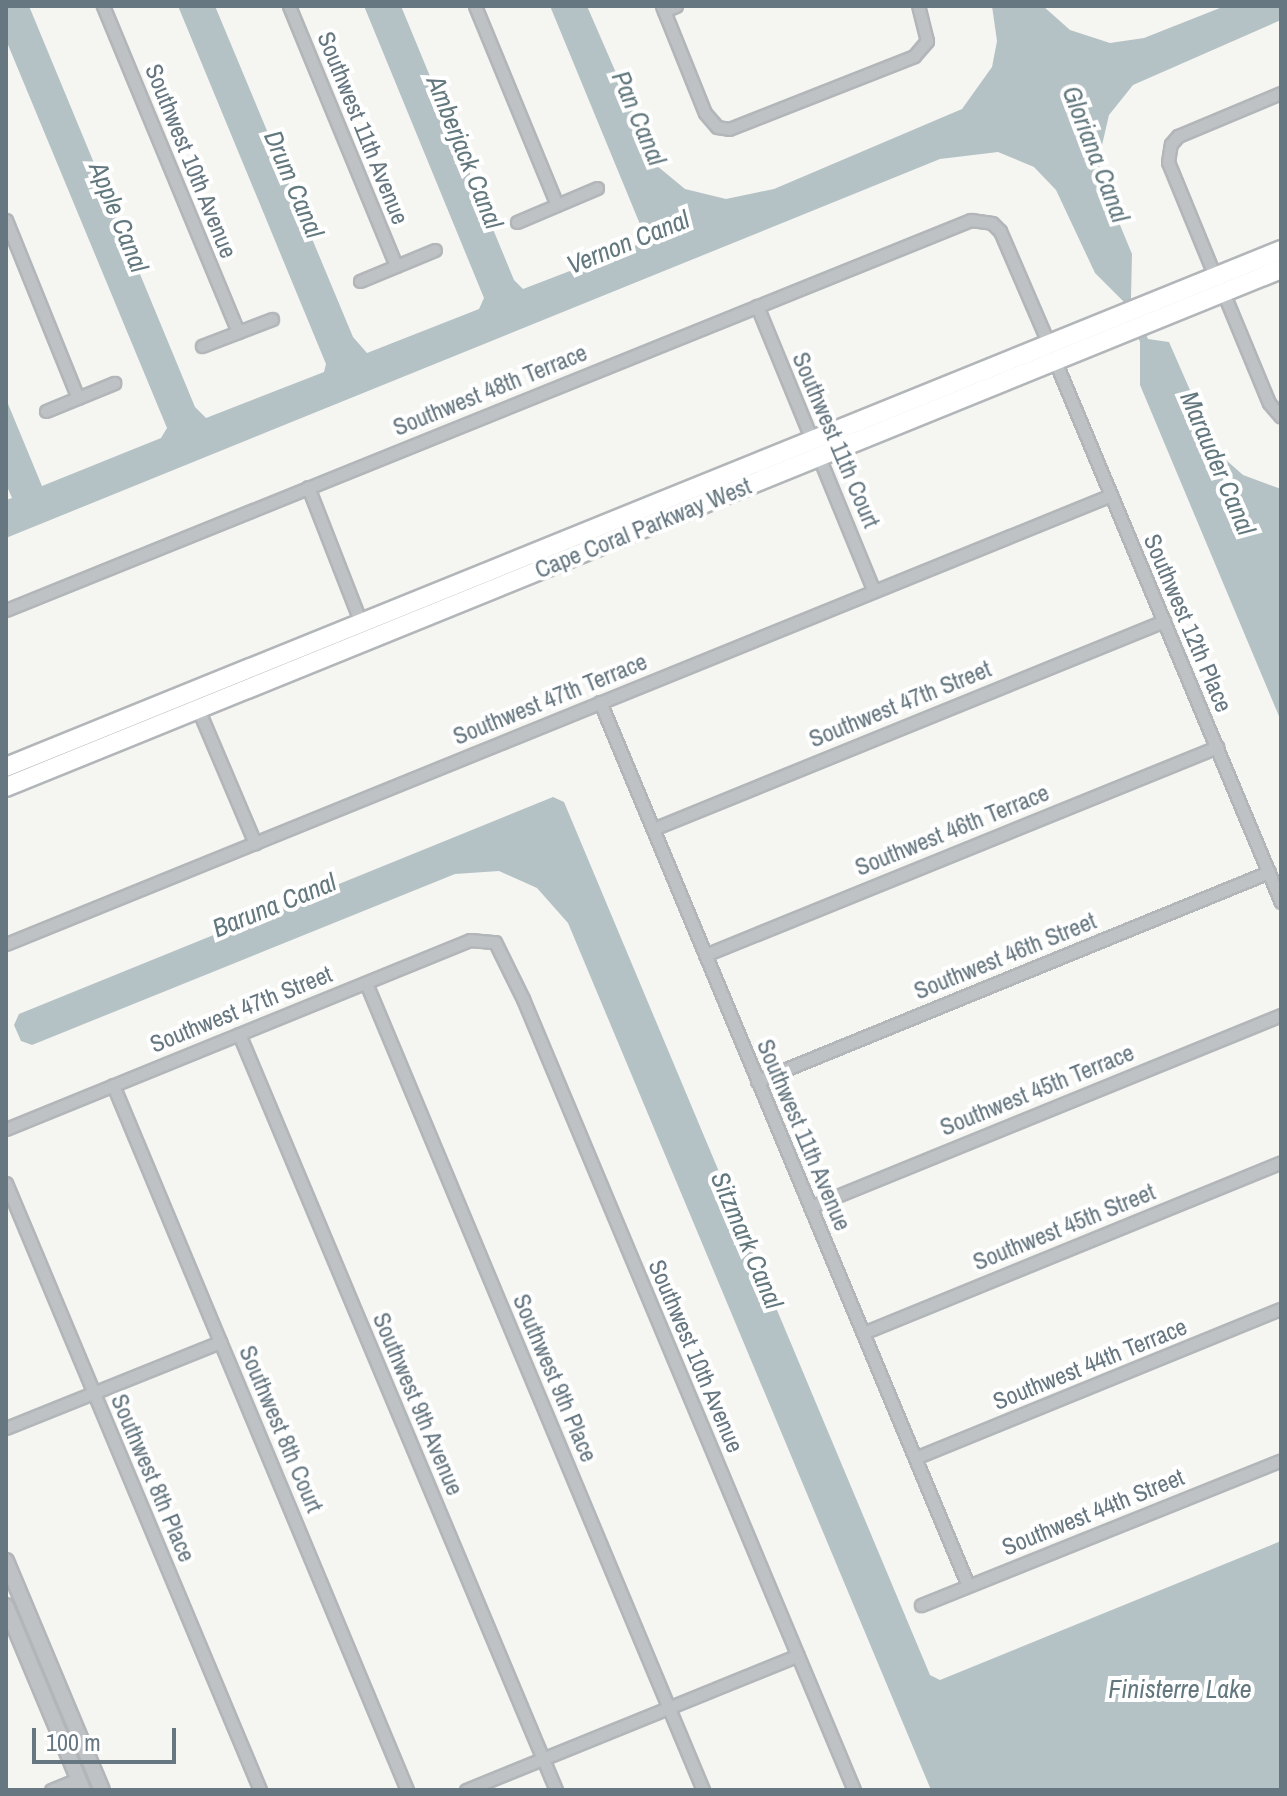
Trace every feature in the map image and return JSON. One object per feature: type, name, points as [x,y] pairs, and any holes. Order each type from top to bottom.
[{"type":"main road","name":"Cape Coral Parkway West","points":[[6,787],[382,634],[815,449],[1112,331],[1219,284],[1281,250]]},
{"type":"main road","name":"Cape Coral Parkway West","points":[[1219,284],[1281,269]]},
{"type":"main road","name":"Cape Coral Parkway West","points":[[6,767],[488,572],[815,449]]},
{"type":"main road","points":[[382,634],[386,623],[463,591],[488,572]]},
{"type":"main road","points":[[246,689],[262,674],[346,640],[361,623]]},
{"type":"street","name":"Southwest 10th Avenue","points":[[103,6],[238,332]]},
{"type":"street","name":"Southwest 11th Avenue","points":[[289,6],[396,266]]},
{"type":"street","points":[[475,6],[557,205]]},
{"type":"street","points":[[676,6],[663,8],[705,113],[717,127],[740,127],[914,56],[927,41],[918,6]]},
{"type":"street","points":[[1281,93],[1178,136],[1171,144],[1168,162],[1269,403],[1281,417]]},
{"type":"street","points":[[517,222],[597,188]]},
{"type":"street","points":[[6,220],[78,398]]},
{"type":"street","name":"Southwest 48th Terrace","points":[[6,610],[971,220],[992,223]]},
{"type":"street","name":"Southwest 12th Place","points":[[992,223],[1052,353],[1281,902]]},
{"type":"street","points":[[360,281],[435,250]]},
{"type":"street","points":[[1112,331],[1219,284]]},
{"type":"street","name":"Southwest 11th Court","points":[[757,306],[874,591]]},
{"type":"street","points":[[202,346],[272,319]]},
{"type":"street","points":[[46,411],[114,383]]},
{"type":"street","points":[[308,487],[361,623]]},
{"type":"street","name":"Southwest 47th Terrace","points":[[6,944],[1111,495]]},
{"type":"street","name":"Southwest 47th Street","points":[[653,829],[1164,621]]},
{"type":"street","name":"Southwest 11th Avenue","points":[[600,702],[968,1585]]},
{"type":"street","points":[[198,709],[255,843]]},
{"type":"street","name":"Southwest 46th Terrace","points":[[705,955],[1217,747]]},
{"type":"street","name":"Southwest 46th Street","points":[[757,1081],[1269,872]]},
{"type":"street","name":"Southwest 47th Street","points":[[6,1129],[470,940],[495,942]]},
{"type":"street","name":"Southwest 10th Avenue","points":[[495,942],[523,999],[854,1790]]},
{"type":"street","name":"Southwest 9th Place","points":[[366,983],[703,1790]]},
{"type":"street","name":"Southwest 45th Terrace","points":[[810,1207],[1281,1015]]},
{"type":"street","name":"Southwest 9th Avenue","points":[[239,1034],[556,1790]]},
{"type":"street","name":"Southwest 8th Court","points":[[113,1085],[407,1790]]},
{"type":"street","name":"Southwest 45th Street","points":[[863,1333],[1281,1162]]},
{"type":"street","name":"Southwest 8th Place","points":[[6,1183],[260,1790]]},
{"type":"street","name":"Southwest 44th Terrace","points":[[915,1458],[1281,1309]]},
{"type":"street","points":[[6,1428],[220,1342]]},
{"type":"street","name":"Southwest 44th Street","points":[[921,1605],[1281,1460]]},
{"type":"street","points":[[6,1561],[102,1790]]},
{"type":"street","points":[[6,1606],[81,1784]]},
{"type":"street","points":[[466,1790],[798,1655]]},
{"type":"street","points":[[51,1790],[81,1784],[94,1773]]},
{"type":"water","points":[[6,6],[29,6],[195,407],[206,418],[324,372],[326,364],[178,6],[215,6],[353,337],[367,353],[479,309],[484,298],[364,6],[401,6],[514,280],[523,289],[635,246],[644,234],[550,6],[587,6],[656,165],[685,189],[726,199],[774,189],[962,109],[992,67],[997,41],[992,6],[1043,6],[1070,30],[1110,43],[1144,38],[1225,6],[1281,6],[1281,20],[1133,85],[1109,115],[1099,158],[1103,184],[1132,254],[1131,298],[1148,339],[1169,342],[1217,452],[1243,475],[1281,489],[1281,721],[1140,385],[1140,342],[1123,301],[1095,273],[1056,190],[1034,167],[998,152],[940,159],[6,538],[6,500],[12,498],[6,484],[6,399],[42,486],[161,438],[167,428],[6,40]]},
{"type":"water","points":[[553,797],[564,802],[930,1675],[940,1680],[1281,1541],[1281,1790],[931,1790],[568,923],[537,888],[499,871],[455,874],[32,1045],[21,1041],[14,1025],[19,1014]]},
{"type":"water label","name":"Pan Canal","points":[[639,118]]},
{"type":"water label","name":"Amberjack Canal","points":[[465,152]]},
{"type":"water label","name":"Gloriana Canal","points":[[1096,154]]},
{"type":"water label","name":"Drum Canal","points":[[294,184]]},
{"type":"water label","name":"Apple Canal","points":[[119,217]]},
{"type":"water label","name":"Vernon Canal","points":[[628,242]]},
{"type":"water label","name":"Marauder Canal","points":[[1218,463]]},
{"type":"water label","name":"Baruna Canal","points":[[274,905]]},
{"type":"water label","name":"Sitzmark Canal","points":[[747,1240]]},
{"type":"water label","name":"Finisterre Lake","points":[[1180,1689]]}]
